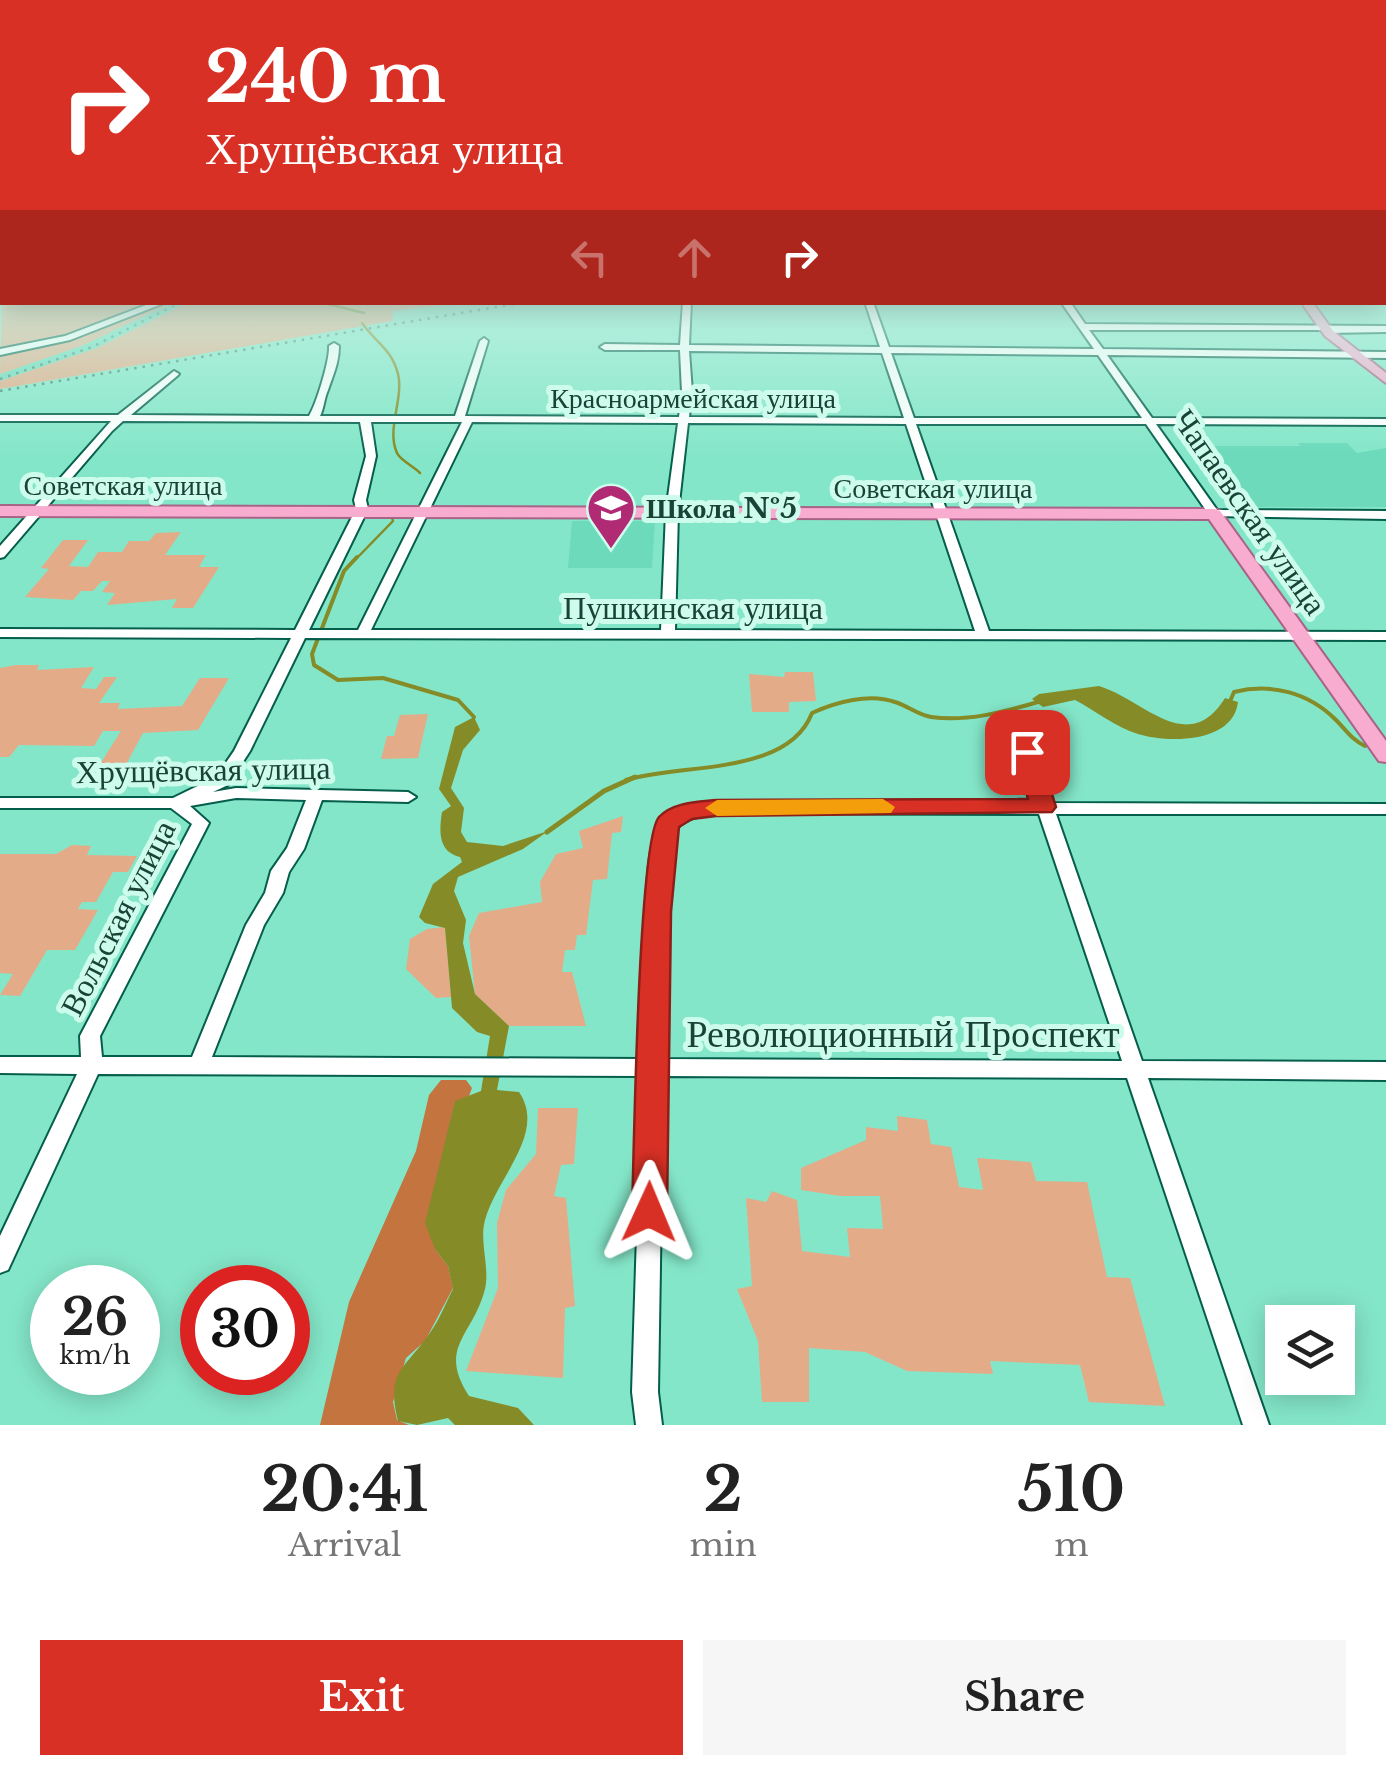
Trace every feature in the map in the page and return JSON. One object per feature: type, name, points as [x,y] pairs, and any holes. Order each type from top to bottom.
[{"type":"main road","points":[[1318,322],[1386,379]]},
{"type":"main road","name":"Советская улица","points":[[0,511],[1214,514]]},
{"type":"main road","name":"Чапаевская улица","points":[[1214,514],[1386,756]]},
{"type":"street","points":[[0,352],[67,338],[111,322]]},
{"type":"street","points":[[668,636],[672,512],[687,376],[686,322]]},
{"type":"street","points":[[874,322],[984,636]]},
{"type":"street","name":"Чапаевская улица","points":[[1078,322],[1214,514]]},
{"type":"street","points":[[1082,327],[1386,330]]},
{"type":"street","points":[[362,635],[464,419],[484,341]]},
{"type":"street","points":[[312,419],[319,411],[322,393],[333,371],[334,346]]},
{"type":"street","points":[[605,347],[1386,354]]},
{"type":"street","points":[[1,551],[108,428],[123,420],[174,374]]},
{"type":"street","name":"Красноармейская улица","points":[[0,418],[1386,422]]},
{"type":"street","name":"Вольская улица","points":[[0,1262],[92,1065],[90,1036],[201,824],[175,803],[222,781],[242,751],[306,636],[362,510],[360,500],[371,456],[368,419]]},
{"type":"street","name":"Советская улица","points":[[1214,514],[1379,515]]},
{"type":"street","points":[[1379,515],[1386,529]]},
{"type":"street","name":"Пушкинская улица","points":[[0,633],[1386,636]]},
{"type":"street","points":[[1027,752],[1256,1425]]},
{"type":"street","name":"Хрущёвская улица","points":[[0,803],[175,803],[236,794],[408,797]]},
{"type":"street","points":[[200,1065],[255,925],[274,893],[280,871],[294,849],[315,797]]},
{"type":"street","points":[[649,1425],[645,1392],[652,1067],[663,834],[669,822],[679,815],[716,808],[1386,809]]},
{"type":"street","name":"Революционный Проспект","points":[[0,1064],[1386,1071]]},
{"type":"shaded area","points":[[1,322],[133,322],[84,345],[0,374]]},
{"type":"shaded area","points":[[133,322],[150,322],[97,348],[0,381],[0,374],[84,345]]},
{"type":"shaded area","points":[[150,322],[389,322],[0,389],[0,381],[97,348]]},
{"type":"shaded area","points":[[1298,443],[1347,443],[1357,453],[1386,448],[1386,507],[1232,507],[1186,446],[1300,446]]},
{"type":"shaded area","name":"Школа №5","points":[[572,521],[655,521],[652,568],[568,568]]},
{"type":"shaded area","points":[[181,532],[165,555],[206,555],[199,567],[219,567],[193,608],[172,608],[177,599],[107,605],[115,593],[102,592],[110,581],[102,581],[93,591],[81,591],[73,600],[25,597],[49,569],[41,568],[63,540],[88,540],[69,566],[88,567],[98,552],[122,552],[129,541],[149,541],[156,533]]},
{"type":"shaded area","points":[[39,665],[37,670],[94,667],[81,688],[96,689],[104,677],[117,677],[99,703],[120,703],[118,709],[182,706],[200,678],[229,678],[198,730],[143,733],[122,772],[95,772],[121,731],[103,731],[94,746],[19,745],[9,757],[0,757],[0,668]]},
{"type":"shaded area","points":[[785,672],[813,672],[816,701],[789,702],[789,712],[752,712],[749,674],[784,677]]},
{"type":"shaded area","points":[[1099,686],[1180,724],[1196,723],[1211,715],[1225,698],[1238,702],[1233,716],[1212,733],[1165,739],[1130,731],[1075,700],[1043,707],[1032,699],[1039,694]]},
{"type":"shaded area","points":[[428,714],[418,758],[381,759],[387,736],[394,736],[400,715]]},
{"type":"shaded area","points":[[474,717],[480,730],[463,750],[451,788],[464,808],[461,832],[467,842],[503,846],[548,831],[523,849],[458,877],[454,891],[466,920],[463,943],[475,994],[509,1026],[497,1090],[519,1092],[527,1123],[524,1139],[485,1220],[485,1289],[460,1342],[456,1365],[469,1396],[518,1408],[534,1425],[455,1425],[448,1418],[417,1425],[398,1421],[395,1405],[399,1373],[431,1332],[453,1289],[448,1266],[435,1249],[425,1223],[455,1101],[481,1091],[490,1036],[477,1032],[452,1008],[445,928],[425,923],[419,917],[433,884],[462,862],[447,851],[442,840],[442,812],[451,806],[439,789],[455,727]]},
{"type":"shaded area","points":[[623,816],[621,832],[612,833],[607,879],[593,880],[586,935],[577,935],[575,950],[565,950],[562,972],[572,972],[586,1026],[509,1026],[475,994],[469,936],[479,913],[542,902],[540,882],[556,854],[583,848],[579,831]]},
{"type":"shaded area","points":[[72,845],[91,846],[87,855],[137,856],[128,872],[113,872],[96,902],[82,902],[78,909],[98,910],[75,950],[47,950],[20,996],[0,995],[13,974],[0,973],[0,854],[56,854]]},
{"type":"shaded area","points":[[445,927],[451,997],[436,998],[406,969],[410,939],[427,929]]},
{"type":"shaded area","points":[[441,1080],[466,1080],[472,1088],[469,1096],[455,1102],[444,1149],[435,1249],[448,1266],[453,1288],[425,1341],[406,1358],[393,1402],[397,1420],[409,1425],[320,1425],[349,1302],[416,1151],[429,1095]]},
{"type":"shaded area","points":[[538,1108],[578,1108],[574,1164],[561,1165],[554,1196],[566,1198],[575,1306],[565,1308],[563,1378],[466,1371],[498,1288],[497,1223],[506,1190],[536,1154]]},
{"type":"shaded area","points":[[897,1116],[927,1120],[931,1144],[951,1147],[959,1187],[983,1190],[977,1158],[1031,1162],[1036,1181],[1087,1182],[1107,1277],[1130,1278],[1165,1406],[1089,1402],[1080,1365],[990,1361],[993,1374],[907,1371],[865,1352],[809,1348],[809,1402],[762,1402],[758,1341],[737,1289],[752,1286],[746,1198],[766,1202],[772,1191],[797,1200],[802,1251],[850,1257],[847,1228],[883,1229],[880,1196],[840,1196],[801,1190],[801,1168],[866,1140],[866,1127],[898,1131]]},
{"type":"waterway","points":[[362,323],[395,365],[399,394],[394,444],[399,456],[420,473]]},
{"type":"waterway","points":[[355,560],[393,521],[391,514]]},
{"type":"waterway","points":[[357,557],[344,571],[312,654],[314,665],[338,680],[383,678],[458,700],[474,717]]},
{"type":"waterway","points":[[1231,699],[1234,692],[1248,689],[1301,696],[1325,710],[1365,746]]},
{"type":"waterway","points":[[631,779],[757,757],[781,748],[799,733],[812,713],[853,700],[885,699],[926,716],[945,718],[985,715],[1038,702]]},
{"type":"waterway","points":[[631,779],[635,777]]},
{"type":"waterway","points":[[547,832],[604,791],[631,779]]},
{"type":"waterway","points":[[626,780],[631,779]]},
{"type":"railway","points":[[0,379],[92,347],[142,322]]},
{"type":"railway","points":[[0,391],[411,322]]},
{"type":"slow traffic","points":[[717,808],[883,807]]},
{"type":"place","name":"Школа №5","points":[[611,550]]},
{"type":"route","points":[[649,1212],[657,912],[663,834],[669,822],[686,812],[716,808],[1043,807],[1027,752]]}]
